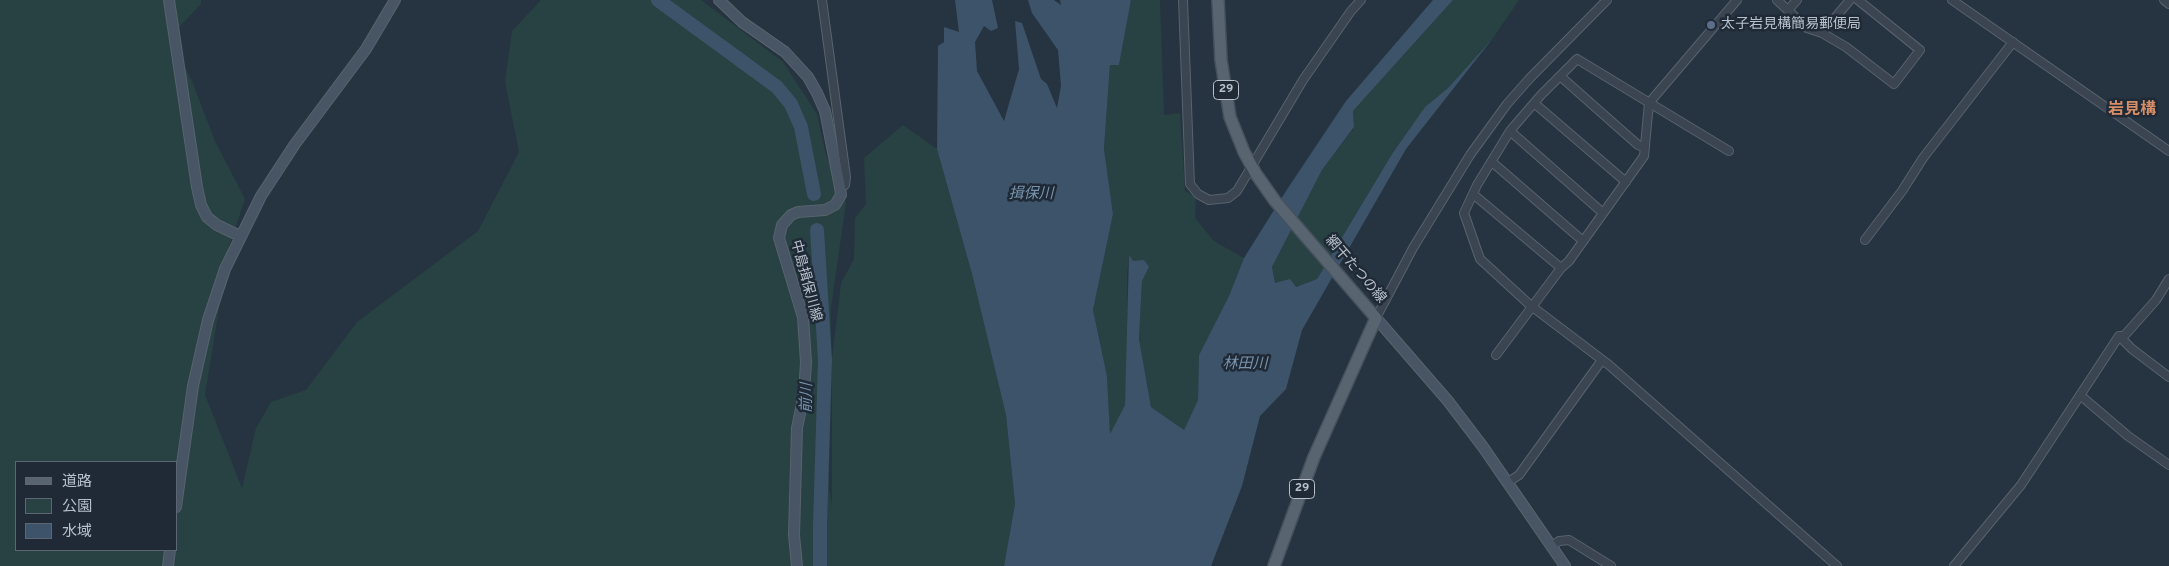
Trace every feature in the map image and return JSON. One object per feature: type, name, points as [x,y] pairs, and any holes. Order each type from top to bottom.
[{"type":"main road","name":"網干たつの線","points":[[1218,0],[1221,60],[1230,117],[1244,152],[1254,170],[1292,221],[1374,315],[1314,457],[1274,566]]},
{"type":"street","points":[[169,0],[201,205],[207,218],[240,236]]},
{"type":"street","points":[[178,494],[194,386],[208,320],[225,269],[261,196],[295,144],[366,49],[395,0]]},
{"type":"street","points":[[719,0],[742,22],[785,52],[808,77],[818,93],[825,111],[840,187],[845,185],[846,177],[822,0]]},
{"type":"street","points":[[1183,0],[1190,184],[1198,194],[1209,200],[1228,198],[1237,192],[1254,170],[1261,148],[1302,80],[1351,11],[1361,0]]},
{"type":"street","points":[[1565,566],[1508,482],[1448,401],[1374,315],[1476,147],[1507,104],[1607,0]]},
{"type":"street","points":[[1496,355],[1561,268],[1569,261],[1644,156],[1649,103],[1738,0]]},
{"type":"street","points":[[1777,0],[1807,28],[1822,33],[1846,47],[1894,84],[1920,50],[1858,0]]},
{"type":"street","points":[[1788,10],[1797,0]]},
{"type":"street","points":[[1822,33],[1850,0]]},
{"type":"street","points":[[1952,0],[2169,151]]},
{"type":"street","points":[[2164,0],[2169,4]]},
{"type":"street","points":[[1865,240],[1923,158],[2013,42]]},
{"type":"street","points":[[1729,151],[1578,59],[1534,103],[1510,131],[1464,213],[1480,259],[1533,306],[1602,360],[1713,455],[1837,566]]},
{"type":"street","points":[[1560,76],[1638,145],[1645,148]]},
{"type":"street","points":[[1534,103],[1626,182]]},
{"type":"street","points":[[1510,131],[1603,214]]},
{"type":"street","points":[[1492,162],[1583,241]]},
{"type":"street","name":"中島揖保川線","points":[[797,566],[794,535],[796,428],[804,394],[806,362],[803,317],[779,238],[782,225],[791,215],[798,212],[825,210],[835,205],[841,195],[840,187]]},
{"type":"street","points":[[1473,194],[1561,268]]},
{"type":"street","points":[[1954,566],[2021,485],[2119,336],[2124,336],[2156,300],[2169,279]]},
{"type":"street","points":[[2119,336],[2132,349],[2169,377]]},
{"type":"street","points":[[1508,482],[1519,475],[1602,360]]},
{"type":"street","points":[[2080,395],[2128,436],[2169,465]]},
{"type":"street","points":[[1552,546],[1559,541],[1568,540],[1611,566]]},
{"type":"street","points":[[168,566],[170,551]]},
{"type":"green space","points":[[0,0],[201,0],[201,4],[170,37],[192,81],[215,141],[245,199],[229,247],[205,395],[242,488],[256,428],[271,402],[306,390],[357,322],[478,231],[519,152],[505,82],[512,31],[541,0],[701,0],[783,62],[817,114],[826,155],[846,203],[831,307],[829,490],[832,506],[832,359],[841,283],[854,259],[855,218],[866,204],[864,158],[903,125],[937,149],[972,274],[1006,415],[1015,504],[1004,566],[0,566]]},
{"type":"green space","points":[[1131,0],[1160,0],[1164,115],[1180,113],[1185,191],[1196,197],[1195,218],[1214,241],[1244,258],[1229,296],[1199,355],[1198,400],[1184,430],[1151,407],[1139,339],[1142,281],[1149,267],[1132,261],[1129,256],[1125,405],[1110,435],[1107,376],[1093,310],[1113,214],[1104,149],[1110,65],[1119,65]]},
{"type":"green space","points":[[1453,0],[1519,0],[1493,38],[1448,88],[1425,107],[1392,154],[1317,279],[1296,287],[1275,283],[1272,267],[1322,170],[1354,128],[1353,111]]},
{"type":"water","name":"揖保川","points":[[955,0],[992,0],[998,28],[991,31],[984,26],[975,42],[977,71],[1004,121],[1019,69],[1015,21],[1022,23],[1041,79],[1047,84],[1057,108],[1061,86],[1058,50],[1032,13],[1028,0],[1054,0],[1061,5],[1060,0],[1131,0],[1119,65],[1110,65],[1104,149],[1113,214],[1093,310],[1107,376],[1110,434],[1125,405],[1129,255],[1133,261],[1144,260],[1149,267],[1142,281],[1139,339],[1151,407],[1184,430],[1198,400],[1199,355],[1229,296],[1244,258],[1346,101],[1433,0],[1453,0],[1353,111],[1354,127],[1322,170],[1272,267],[1275,283],[1290,279],[1296,287],[1317,279],[1392,154],[1425,107],[1448,88],[1493,38],[1406,149],[1302,330],[1286,389],[1260,416],[1242,486],[1211,566],[1004,566],[1015,504],[1006,415],[972,274],[937,149],[938,46],[944,42],[944,27],[959,32]]},
{"type":"waterway","name":"前川","points":[[658,0],[777,87],[791,104],[801,127],[814,194]]},
{"type":"waterway","name":"前川","points":[[817,230],[825,360],[820,566]]},
{"type":"place","name":"太子岩見構簡易郵便局","points":[[1711,25]]},
{"type":"district","name":"岩見構","points":[[2132,111]]},
{"type":"water label","name":"林田川","points":[[1245,365]]}]
